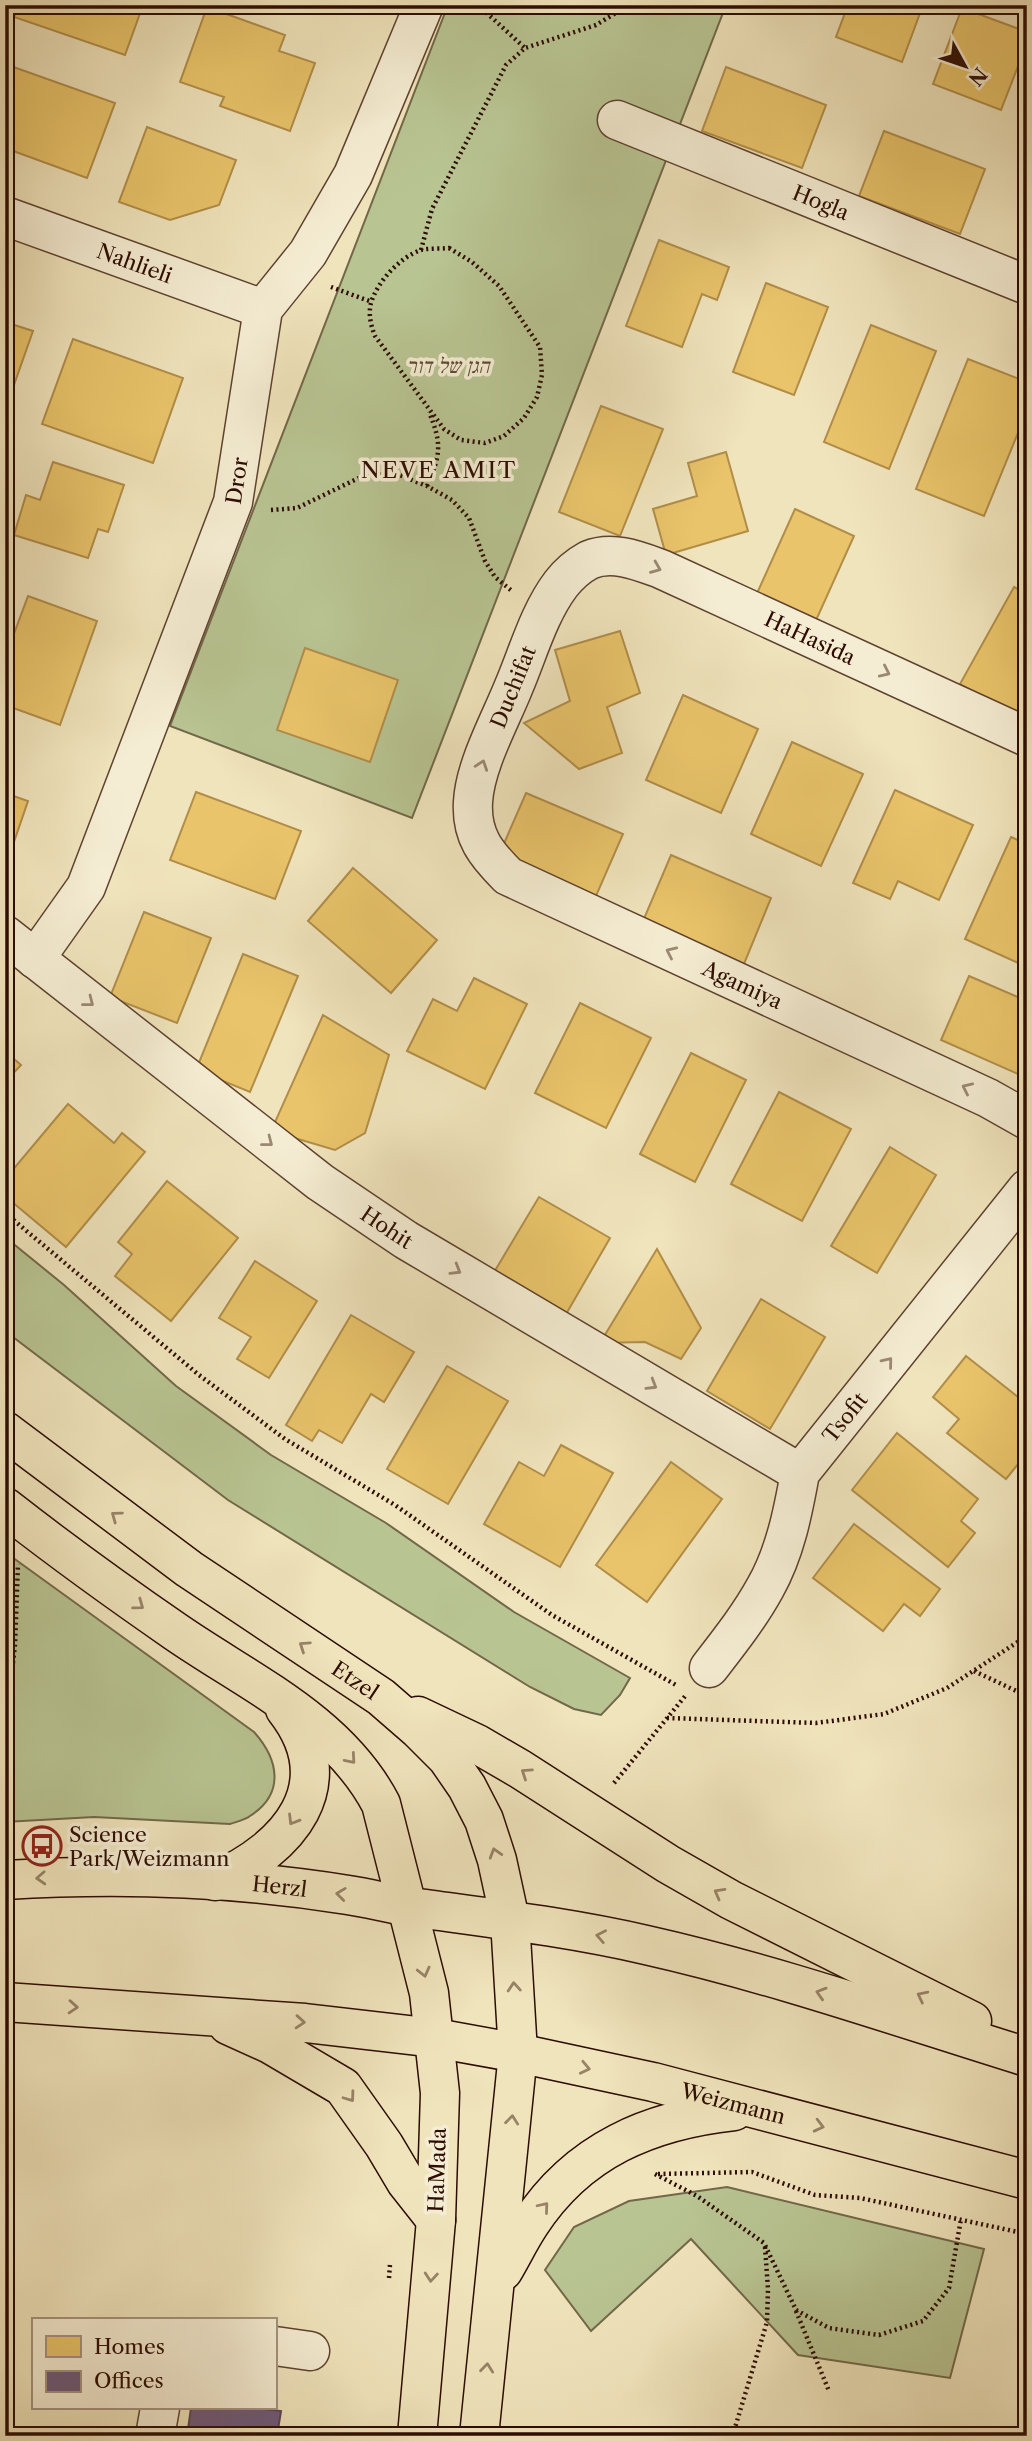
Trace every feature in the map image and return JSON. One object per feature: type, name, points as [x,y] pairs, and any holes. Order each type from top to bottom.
[{"type":"main road","name":"Etzel","points":[[5,1431],[189,1569],[381,1697],[447,1758],[467,1787],[484,1820],[498,1860],[510,1920],[518,2053]]},
{"type":"main road","points":[[12,1512],[177,1633],[325,1733],[349,1756],[370,1782],[381,1804],[408,1907]]},
{"type":"main road","points":[[215,1881],[242,1869],[265,1854],[293,1823],[309,1785],[312,1766],[298,1727],[286,1710],[251,1681]]},
{"type":"main road","points":[[381,1697],[477,1744],[668,1864],[731,1899],[1027,2049]]},
{"type":"main road","name":"Herzl","points":[[5,1880],[58,1878],[215,1881],[348,1895],[408,1907],[510,1920]]},
{"type":"main road","name":"HaMada","points":[[408,1907],[429,1993],[440,2093],[436,2220],[418,2436]]},
{"type":"main road","points":[[510,1920],[645,1945],[733,1967],[1027,2057]]},
{"type":"main road","points":[[5,2002],[352,2027],[435,2038]]},
{"type":"main road","points":[[207,2016],[270,2045],[343,2087],[384,2145],[406,2182],[436,2220]]},
{"type":"main road","name":"Weizmann","points":[[435,2038],[653,2082],[1027,2180]]},
{"type":"main road","points":[[479,2436],[518,2053]]},
{"type":"main road","points":[[495,2285],[531,2223],[563,2185],[589,2160],[639,2132],[658,2126],[696,2115],[753,2109]]},
{"type":"street","name":"Dror","points":[[36,960],[86,887],[233,502],[263,309],[308,253],[353,175],[424,5]]},
{"type":"street","name":"Hogla","points":[[617,120],[1027,285]]},
{"type":"street","name":"Nahlieli","points":[[5,216],[263,309]]},
{"type":"street","name":"HaHasida","points":[[590,560],[606,556],[624,557],[662,569],[1027,737]]},
{"type":"street","name":"Duchifat","points":[[476,832],[473,802],[479,770],[544,614],[560,585],[573,571],[590,560]]},
{"type":"street","name":"Agamiya","points":[[476,832],[486,855],[508,876],[988,1098],[1027,1120]]},
{"type":"street","name":"Hohit","points":[[5,935],[341,1196],[406,1240],[800,1473]]},
{"type":"street","name":"Tsofit","points":[[709,1668],[749,1615],[767,1585],[792,1515],[800,1473],[1027,1189]]},
{"type":"street","points":[[155,2436],[160,2410]]},
{"type":"path","points":[[478,5],[525,48]]},
{"type":"path","points":[[421,250],[432,209],[506,65],[525,48],[596,25],[629,5]]},
{"type":"path","points":[[449,248],[472,262],[499,286],[540,347],[542,375],[537,397],[524,418],[504,436],[485,443],[461,440],[444,429],[375,336],[370,322],[372,302],[382,283],[399,262],[421,250],[449,248]]},
{"type":"path","points":[[426,405],[439,436],[440,450],[427,485]]},
{"type":"path","points":[[233,502],[275,511],[297,508],[365,475],[397,474],[427,485],[452,500],[469,518],[485,561],[495,577],[544,614]]},
{"type":"path","points":[[5,1213],[199,1375],[285,1439],[395,1505],[552,1615],[688,1692],[623,1770],[590,1815]]},
{"type":"path","points":[[5,1734],[15,1645],[12,1512]]},
{"type":"path","points":[[667,1718],[816,1723],[884,1714],[947,1688],[1027,1636]]},
{"type":"path","points":[[5,1643],[15,1645]]},
{"type":"path","points":[[974,1671],[1027,1696]]},
{"type":"path","points":[[829,2391],[796,2310],[764,2243],[697,2196],[655,2174],[752,2172],[815,2196],[860,2198],[1027,2234]]},
{"type":"path","points":[[796,2310],[829,2328],[879,2334],[923,2321],[948,2288],[961,2219]]},
{"type":"path","points":[[734,2431],[767,2322],[768,2289],[764,2243]]},
{"type":"green space","name":"הגן של דור","points":[[448,5],[726,5],[412,818],[170,726]]},
{"type":"green space","points":[[5,1237],[64,1285],[176,1386],[271,1455],[386,1523],[514,1612],[630,1678],[620,1695],[601,1715],[574,1709],[530,1687],[228,1500],[5,1331]]},
{"type":"green space","points":[[5,1552],[254,1732],[269,1753],[273,1764],[273,1786],[261,1807],[248,1817],[230,1824],[94,1817],[5,1822]]},
{"type":"green space","points":[[727,2187],[984,2249],[950,2378],[798,2355],[691,2239],[591,2331],[545,2270],[574,2227],[629,2201]]},
{"type":"building: Homes","points":[[19,5],[143,5],[125,55],[14,17]]},
{"type":"building: Homes","points":[[848,5],[923,5],[902,62],[836,37]]},
{"type":"building: Homes","points":[[207,7],[285,35],[279,51],[315,63],[290,131],[220,106],[224,97],[180,82]]},
{"type":"building: Homes","points":[[962,8],[1027,32],[1027,43],[1001,110],[933,84]]},
{"type":"building: Homes","points":[[5,64],[115,103],[87,178],[5,148]]},
{"type":"building: Homes","points":[[726,67],[826,105],[802,168],[702,131]]},
{"type":"building: Homes","points":[[147,127],[236,160],[219,205],[170,220],[119,202]]},
{"type":"building: Homes","points":[[884,131],[985,169],[960,234],[859,196]]},
{"type":"building: Homes","points":[[659,240],[729,267],[717,300],[702,294],[682,347],[626,326]]},
{"type":"building: Homes","points":[[766,283],[828,307],[794,395],[733,372]]},
{"type":"building: Homes","points":[[5,322],[33,331],[9,399],[5,397]]},
{"type":"building: Homes","points":[[871,325],[936,351],[889,469],[824,442]]},
{"type":"building: Homes","points":[[73,339],[183,378],[153,463],[42,424]]},
{"type":"building: Homes","points":[[968,359],[1027,382],[1027,411],[984,516],[916,489]]},
{"type":"building: Homes","points":[[601,406],[663,429],[620,536],[559,512]]},
{"type":"building: Homes","points":[[726,452],[748,531],[666,555],[653,509],[697,496],[688,463]]},
{"type":"building: Homes","points":[[53,462],[124,485],[108,532],[98,529],[88,558],[14,535],[26,495],[40,500]]},
{"type":"building: Homes","points":[[1027,490],[1027,514],[1018,510]]},
{"type":"building: Homes","points":[[795,509],[854,536],[813,627],[754,600]]},
{"type":"building: Homes","points":[[1014,587],[1027,594],[1027,696],[1016,715],[960,684]]},
{"type":"building: Homes","points":[[28,596],[97,621],[60,725],[5,705],[5,658]]},
{"type":"building: Homes","points":[[620,631],[640,693],[607,707],[622,753],[579,769],[524,723],[570,701],[555,650]]},
{"type":"building: Homes","points":[[305,648],[398,680],[370,762],[277,730]]},
{"type":"building: Homes","points":[[683,695],[758,729],[721,813],[646,780]]},
{"type":"building: Homes","points":[[792,742],[863,774],[821,866],[751,834]]},
{"type":"building: Homes","points":[[895,790],[973,825],[939,900],[898,881],[890,899],[853,883]]},
{"type":"building: Homes","points":[[196,792],[301,831],[275,899],[170,860]]},
{"type":"building: Homes","points":[[5,793],[28,801],[5,868]]},
{"type":"building: Homes","points":[[526,793],[623,834],[596,896],[499,855]]},
{"type":"building: Homes","points":[[1011,837],[1027,844],[1027,967],[965,939]]},
{"type":"building: Homes","points":[[671,855],[771,898],[744,964],[643,921]]},
{"type":"building: Homes","points":[[353,868],[437,940],[391,993],[308,921]]},
{"type":"building: Homes","points":[[144,912],[211,938],[177,1023],[110,997]]},
{"type":"building: Homes","points":[[243,954],[298,976],[250,1092],[196,1070]]},
{"type":"building: Homes","points":[[969,976],[1027,1001],[1027,1078],[941,1040]]},
{"type":"building: Homes","points":[[474,978],[527,1004],[485,1089],[407,1051],[433,999],[457,1011]]},
{"type":"building: Homes","points":[[580,1003],[651,1038],[606,1128],[535,1093]]},
{"type":"building: Homes","points":[[323,1015],[389,1055],[365,1133],[335,1150],[271,1131]]},
{"type":"building: Homes","points":[[5,1051],[21,1065],[5,1082]]},
{"type":"building: Homes","points":[[691,1053],[746,1080],[695,1182],[640,1154]]},
{"type":"building: Homes","points":[[779,1092],[851,1129],[802,1221],[731,1184]]},
{"type":"building: Homes","points":[[68,1104],[114,1143],[122,1133],[145,1152],[66,1247],[5,1196],[5,1179]]},
{"type":"building: Homes","points":[[890,1147],[936,1175],[877,1273],[831,1246]]},
{"type":"building: Homes","points":[[167,1181],[238,1238],[171,1321],[115,1276],[132,1254],[118,1242]]},
{"type":"building: Homes","points":[[539,1197],[610,1238],[565,1316],[493,1274]]},
{"type":"building: Homes","points":[[657,1249],[701,1328],[681,1359],[645,1342],[600,1343]]},
{"type":"building: Homes","points":[[255,1261],[317,1301],[269,1378],[237,1359],[251,1337],[219,1318]]},
{"type":"building: Homes","points":[[761,1299],[825,1337],[770,1429],[707,1391]]},
{"type":"building: Homes","points":[[351,1315],[414,1352],[384,1402],[371,1394],[342,1443],[319,1430],[312,1441],[286,1425]]},
{"type":"building: Homes","points":[[966,1356],[1027,1404],[1027,1453],[1006,1479],[947,1433],[959,1419],[933,1397]]},
{"type":"building: Homes","points":[[447,1366],[508,1401],[448,1504],[387,1469]]},
{"type":"building: Homes","points":[[897,1433],[978,1499],[961,1521],[975,1533],[948,1567],[852,1490]]},
{"type":"building: Homes","points":[[561,1445],[613,1473],[560,1567],[484,1524],[519,1462],[544,1476]]},
{"type":"building: Homes","points":[[671,1462],[722,1499],[647,1602],[596,1565]]},
{"type":"building: Homes","points":[[854,1524],[940,1589],[920,1616],[904,1604],[883,1631],[813,1578]]},
{"type":"building: Offices","points":[[191,2410],[281,2411],[277,2436],[187,2436]]},
{"type":"place","name":"Science Park/Weizmann","points":[[42,1846]]},
{"type":"district","name":"NEVE AMIT","points":[[439,470]]}]
